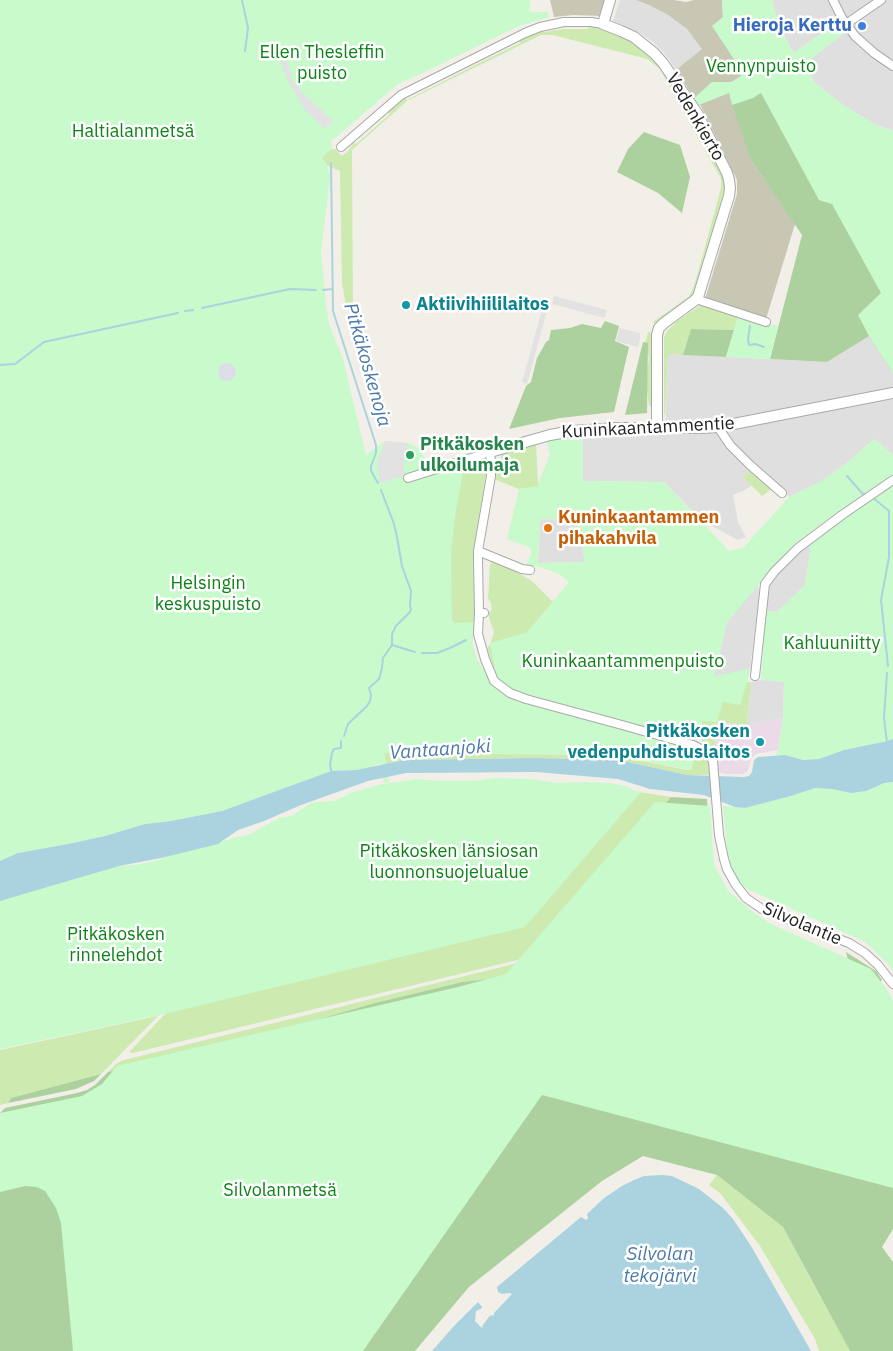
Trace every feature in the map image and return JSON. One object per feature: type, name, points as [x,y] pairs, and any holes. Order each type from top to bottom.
[{"type":"street","points":[[603,24],[610,0]]},
{"type":"street","points":[[833,0],[837,10],[856,36],[870,50],[893,66]]},
{"type":"street","points":[[846,24],[881,0]]},
{"type":"street","name":"Vedenkierto","points":[[341,147],[389,104],[402,95],[552,20],[603,24],[622,31],[634,37],[664,63],[697,113],[729,180],[729,196],[696,299]]},
{"type":"street","points":[[657,427],[657,335],[659,328],[664,323],[696,299],[766,322]]},
{"type":"street","name":"Kuninkaantammentie","points":[[408,478],[490,452],[550,435],[572,431],[657,427],[718,427],[893,393]]},
{"type":"street","points":[[718,427],[730,444],[750,465],[784,493]]},
{"type":"street","name":"Silvolantie","points":[[490,452],[492,462],[491,476],[478,551],[481,613],[478,634],[494,681],[510,693],[526,699],[693,746],[708,754],[714,761],[719,835],[727,869],[746,898],[762,909],[849,943],[878,964],[893,984]]},
{"type":"street","points":[[755,676],[765,584],[798,548],[893,480]]},
{"type":"street","points":[[478,551],[522,569],[530,570]]},
{"type":"shaded area","points":[[550,0],[607,0],[603,16],[573,15],[554,17]]},
{"type":"shaded area","points":[[620,0],[636,0],[668,15],[687,29],[703,49],[676,70],[665,54],[653,42],[640,33],[613,21]]},
{"type":"shaded area","points":[[636,0],[674,0],[686,2],[694,0],[722,0],[723,17],[742,76],[751,160],[795,224],[766,319],[705,299],[737,194],[737,180],[701,106],[676,70],[702,49],[687,29],[668,15]]},
{"type":"shaded area","points":[[772,0],[893,0],[893,131],[876,125],[846,107],[816,84],[803,65],[845,32],[838,21],[794,53],[777,18]]},
{"type":"shaded area","points":[[285,52],[293,82],[333,121],[325,129],[305,110],[287,80],[278,55]]},
{"type":"shaded area","points":[[554,296],[607,310],[605,318],[552,304]]},
{"type":"shaded area","points":[[542,310],[547,311],[527,384],[522,382]]},
{"type":"shaded area","points":[[619,328],[640,333],[638,347],[616,341]]},
{"type":"shaded area","points":[[869,335],[893,373],[893,455],[874,439],[842,467],[820,482],[789,497],[777,484],[751,486],[733,495],[738,522],[746,537],[738,540],[702,521],[664,482],[582,481],[583,432],[665,427],[668,354],[827,362]]},
{"type":"shaded area","points":[[223,363],[231,363],[236,368],[234,379],[223,381],[218,376],[218,368]]},
{"type":"shaded area","name":"Pitkäkosken ulkoilumaja","points":[[385,441],[408,443],[404,461],[404,476],[380,483],[377,463]]},
{"type":"shaded area","points":[[540,519],[577,520],[585,562],[538,563]]},
{"type":"shaded area","points":[[811,542],[805,585],[777,612],[766,611],[768,583]]},
{"type":"shaded area","points":[[758,585],[759,596],[750,669],[714,677],[727,622]]},
{"type":"shaded area","points":[[761,680],[784,682],[783,718],[747,725],[751,682]]},
{"type":"shaded area","points":[[783,718],[778,750],[756,754],[751,759],[748,770],[744,774],[718,772],[714,755],[717,722],[747,725]]},
{"type":"green space","name":"Helsingin keskuspuisto","points":[[0,0],[530,0],[530,12],[548,12],[549,17],[519,26],[398,84],[331,140],[332,149],[322,158],[328,166],[330,177],[321,252],[326,304],[329,324],[343,359],[366,455],[385,441],[408,443],[419,448],[427,462],[449,474],[464,467],[451,552],[452,620],[454,623],[475,622],[472,643],[477,660],[485,672],[495,670],[490,643],[528,632],[569,582],[559,574],[537,566],[526,566],[531,554],[531,548],[507,539],[519,489],[538,486],[550,455],[547,442],[551,439],[583,432],[583,481],[664,482],[729,551],[743,548],[789,497],[820,482],[842,467],[874,439],[893,455],[893,475],[836,513],[793,545],[727,622],[714,676],[750,669],[748,679],[740,705],[723,702],[717,722],[702,721],[691,770],[613,755],[384,753],[389,783],[384,783],[380,763],[372,767],[356,770],[331,771],[222,811],[145,824],[105,836],[18,853],[0,861]],"holes":[[[540,519],[577,520],[585,562],[538,563]]]},
{"type":"green space","name":"Vennynpuisto","points":[[722,0],[772,0],[777,18],[794,53],[839,21],[846,32],[803,65],[816,84],[846,107],[876,125],[893,131],[893,373],[858,315],[881,293],[832,204],[819,200],[761,93],[753,98],[732,105],[729,93],[699,105],[694,98],[712,82],[731,82],[741,76],[739,67],[712,26],[723,17]]},
{"type":"green space","points":[[589,26],[601,28],[627,38],[643,48],[664,71],[704,139],[700,142],[660,69],[647,59],[553,35],[541,35],[407,101],[352,150],[353,310],[346,307],[342,283],[340,171],[328,166],[322,158],[326,153],[335,149],[342,156],[354,142],[356,144],[390,114],[388,112],[401,100],[405,98],[407,100],[520,43],[519,40],[543,29],[544,32],[564,29],[588,29]]},
{"type":"green space","points":[[768,74],[873,203],[893,373],[869,336],[827,362],[770,359],[802,235],[751,160],[732,105],[730,93]]},
{"type":"green space","points":[[644,132],[680,145],[690,177],[682,213],[658,193],[617,172],[628,149]]},
{"type":"green space","points":[[708,148],[722,173],[725,186],[710,244],[693,296],[656,325],[653,322],[688,297],[697,276],[721,188],[721,178],[705,151]]},
{"type":"green space","points":[[701,305],[738,316],[734,330],[691,329],[683,355],[668,354],[665,415],[664,337],[677,321]]},
{"type":"green space","points":[[738,316],[778,326],[770,359],[726,357]]},
{"type":"green space","points":[[605,321],[619,326],[615,341],[629,347],[614,412],[560,418],[509,429],[526,386],[531,382],[537,358],[549,340],[551,330],[570,328],[582,324],[601,328]]},
{"type":"green space","points":[[691,329],[734,330],[726,357],[683,355]]},
{"type":"green space","points":[[648,332],[652,333],[653,406],[649,406],[646,380],[649,359],[644,347]]},
{"type":"green space","points":[[643,342],[648,343],[647,413],[625,415]]},
{"type":"green space","points":[[557,436],[539,489],[533,487],[519,489],[494,479],[502,454],[536,443],[538,485],[550,455],[547,442]]},
{"type":"green space","points":[[471,465],[487,468],[473,554],[475,622],[472,643],[477,660],[485,672],[430,665],[453,471]]},
{"type":"green space","points":[[752,470],[773,488],[762,496],[743,477]]},
{"type":"green space","name":"Kahluuniitty","points":[[893,483],[893,739],[844,750],[819,759],[803,760],[785,755],[776,755],[783,718],[784,682],[761,680],[766,611],[777,612],[805,585],[811,542]]},
{"type":"green space","points":[[492,560],[496,560],[532,581],[553,602],[495,670],[487,649],[494,632],[489,618],[489,612],[492,610],[488,598]]},
{"type":"green space","points":[[747,682],[751,682],[747,725],[717,722],[714,755],[706,748],[702,741],[702,723],[695,721]]},
{"type":"green space","points":[[696,750],[709,757],[712,765],[711,775],[687,775],[619,760],[536,758],[405,760],[386,764],[384,753],[613,755],[691,770]]},
{"type":"green space","points":[[495,778],[531,779],[557,783],[609,783],[626,786],[641,792],[525,927],[156,1016],[0,1049],[0,892],[113,866],[136,865],[159,860],[183,850],[248,835],[279,818],[292,816],[309,804],[334,801],[351,793],[378,785],[417,779],[475,781]]},
{"type":"green space","points":[[893,782],[893,971],[866,942],[745,888],[729,868],[723,806],[745,808],[815,788],[850,793],[866,791],[884,783]]},
{"type":"green space","points":[[608,787],[671,797],[534,956],[133,1053],[130,1052],[166,1013]]},
{"type":"green space","name":"Silvolanmetsä","points":[[671,797],[707,799],[709,829],[680,917],[850,969],[846,952],[876,971],[882,980],[875,989],[893,1185],[893,1229],[882,1247],[893,1262],[893,1351],[850,1351],[783,1227],[717,1175],[643,1156],[602,1181],[469,1287],[415,1351],[0,1351],[0,1113],[5,1108],[87,1090],[108,1072],[274,1032],[375,1003],[462,982],[516,976]]},
{"type":"green space","name":"Silvolanmetsä","points":[[655,802],[710,806],[714,864],[728,891],[771,924],[871,969],[888,991],[893,1001],[893,1188],[542,1095],[363,1351],[73,1351],[61,1223],[56,1208],[45,1191],[37,1187],[25,1186],[0,1192],[0,1113],[82,1096],[102,1084],[117,1066],[458,987],[506,974]]},
{"type":"green space","points":[[530,960],[516,976],[462,982],[375,1003],[274,1032],[108,1072],[117,1063],[124,1060]]},
{"type":"green space","points":[[158,1016],[101,1074],[11,1098],[8,1103],[0,1105],[0,1050]]},
{"type":"green space","points":[[101,1074],[94,1081],[76,1089],[8,1103],[11,1098]]},
{"type":"green space","points":[[717,1175],[783,1227],[850,1351],[819,1351],[815,1339],[760,1246],[720,1193],[709,1185]]},
{"type":"water","points":[[893,739],[893,782],[884,783],[866,791],[851,793],[815,788],[745,808],[735,807],[704,795],[650,789],[618,779],[536,772],[406,773],[368,781],[301,805],[238,830],[218,844],[119,866],[0,901],[0,861],[18,853],[105,836],[145,824],[222,811],[331,771],[356,770],[405,760],[536,758],[619,760],[687,775],[744,777],[749,776],[752,772],[754,760],[758,757],[785,755],[803,760],[819,759],[844,750]]},
{"type":"water","name":"Silvolan tekojärvi","points":[[644,1176],[672,1176],[699,1189],[723,1208],[733,1219],[751,1246],[811,1351],[432,1351],[478,1302],[482,1307],[476,1311],[475,1321],[482,1328],[488,1318],[494,1315],[512,1294],[502,1294],[498,1292],[497,1287],[581,1217],[586,1220],[588,1218],[587,1214],[604,1198],[622,1186]]},
{"type":"waterway","points":[[242,0],[248,28],[245,51]]},
{"type":"waterway","name":"Pitkäkoskenoja","points":[[331,163],[333,311],[376,445],[376,453],[371,471],[378,483]]},
{"type":"waterway","points":[[202,308],[290,289],[316,290]]},
{"type":"waterway","points":[[323,290],[332,289]]},
{"type":"waterway","points":[[185,311],[193,310]]},
{"type":"waterway","points":[[0,365],[15,364],[44,342],[178,313]]},
{"type":"waterway","points":[[750,326],[749,345],[755,344],[764,347]]},
{"type":"waterway","points":[[847,476],[866,495]]},
{"type":"waterway","name":"Pitkäkoskenoja","points":[[344,736],[348,724],[370,701],[369,688],[379,679],[383,658],[392,645],[392,634],[396,626],[411,609],[411,591],[402,566],[394,524],[381,490]]},
{"type":"waterway","points":[[872,497],[889,511],[889,557],[881,600],[888,666]]},
{"type":"waterway","points":[[422,653],[437,653],[466,640]]},
{"type":"waterway","points":[[392,645],[415,652]]},
{"type":"waterway","points":[[887,673],[884,718],[887,743]]},
{"type":"waterway","name":"Pitkäkoskenoja","points":[[332,774],[330,765],[332,753],[334,749],[341,748],[341,741]]},
{"type":"place","name":"Hieroja Kerttu","points":[[862,26]]},
{"type":"place","name":"Aktiivihiililaitos","points":[[406,305]]},
{"type":"place","name":"Pitkäkosken ulkoilumaja","points":[[410,455]]},
{"type":"place","name":"Kuninkaantammen pihakahvila","points":[[548,528]]},
{"type":"place","name":"Pitkäkosken vedenpuhdistuslaitos","points":[[760,742]]},
{"type":"park label","name":"Ellen Thesleffin puisto","points":[[322,63]]},
{"type":"park label","name":"Haltialanmetsä","points":[[133,132]]},
{"type":"park label","name":"Kuninkaantammenpuisto","points":[[623,662]]},
{"type":"park label","name":"Pitkäkosken länsiosan luonnonsuojelualue","points":[[449,862]]},
{"type":"park label","name":"Pitkäkosken rinnelehdot","points":[[116,945]]},
{"type":"water label","name":"Vantaanjoki","points":[[440,750]]}]
